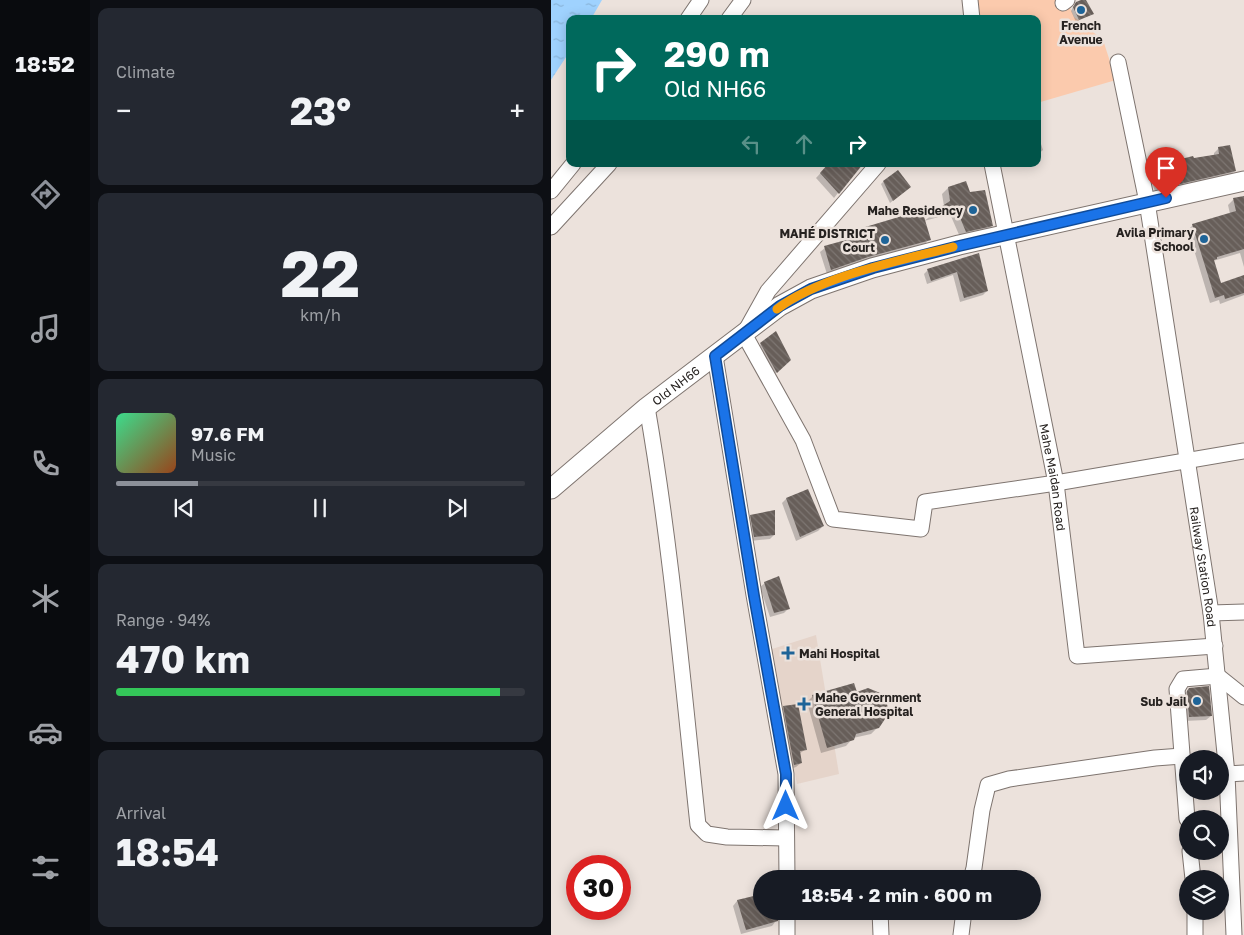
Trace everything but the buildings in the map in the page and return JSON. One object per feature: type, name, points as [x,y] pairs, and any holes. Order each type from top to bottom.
[{"type":"main road","name":"Old NH66","points":[[551,488],[647,407],[780,306],[811,289],[873,268],[1005,235],[1243,182]]},
{"type":"street","points":[[691,15],[701,0]]},
{"type":"street","points":[[732,15],[743,0]]},
{"type":"street","points":[[970,0],[972,15]]},
{"type":"street","name":"Railway Station Road","points":[[1118,62],[1147,202],[1211,613],[1225,750]]},
{"type":"street","points":[[551,191],[571,167]]},
{"type":"street","points":[[551,228],[606,167]]},
{"type":"street","points":[[875,167],[768,291],[744,334],[803,440],[833,518],[921,529],[925,502],[1056,483],[1244,452]]},
{"type":"street","name":"Mahe Maidan Road","points":[[993,167],[1056,483],[1077,656],[1215,646]]},
{"type":"street","points":[[715,356],[752,586],[786,774],[787,870]]},
{"type":"street","points":[[647,407],[656,455],[672,581],[697,824],[707,834],[786,838]]},
{"type":"street","points":[[1211,613],[1244,612]]},
{"type":"street","points":[[1182,750],[1177,689],[1183,679],[1218,676],[1244,697]]},
{"type":"street","points":[[973,870],[982,810],[988,785],[1009,779],[1179,756]]},
{"type":"street","points":[[1229,774],[1244,773]]},
{"type":"street","name":"Railway Station Road","points":[[1228,800],[1234,935]]},
{"type":"street","points":[[787,920],[787,935]]},
{"type":"street","points":[[880,920],[881,935]]},
{"type":"street","points":[[961,935],[963,920]]},
{"type":"street","points":[[1195,920],[1195,935]]},
{"type":"shaded area","points":[[977,0],[1067,0],[1074,17],[1103,40],[1116,80],[1041,102],[1041,15],[979,15]]},
{"type":"shaded area","name":"Mahe Government General Hospital","points":[[816,635],[839,774],[797,784],[769,650]]},
{"type":"water","points":[[551,0],[602,0],[593,15],[566,15],[566,57],[551,80]]},
{"type":"slow traffic","points":[[777,309],[811,289],[873,268],[953,247]]},
{"type":"place","name":"French Avenue","points":[[1081,10]]},
{"type":"place","name":"Mahe Residency","points":[[973,210]]},
{"type":"place","name":"Avila Primary School","points":[[1204,239]]},
{"type":"place","name":"MAHÉ DISTRICT Court","points":[[885,240]]},
{"type":"place","name":"Mahi Hospital","points":[[788,653]]},
{"type":"place","name":"Sub Jail","points":[[1197,701]]},
{"type":"place","name":"Mahe Government General Hospital","points":[[804,704]]},
{"type":"route","points":[[786,806],[786,774],[754,596],[715,356],[780,306],[811,289],[873,268],[1166,198]]}]
